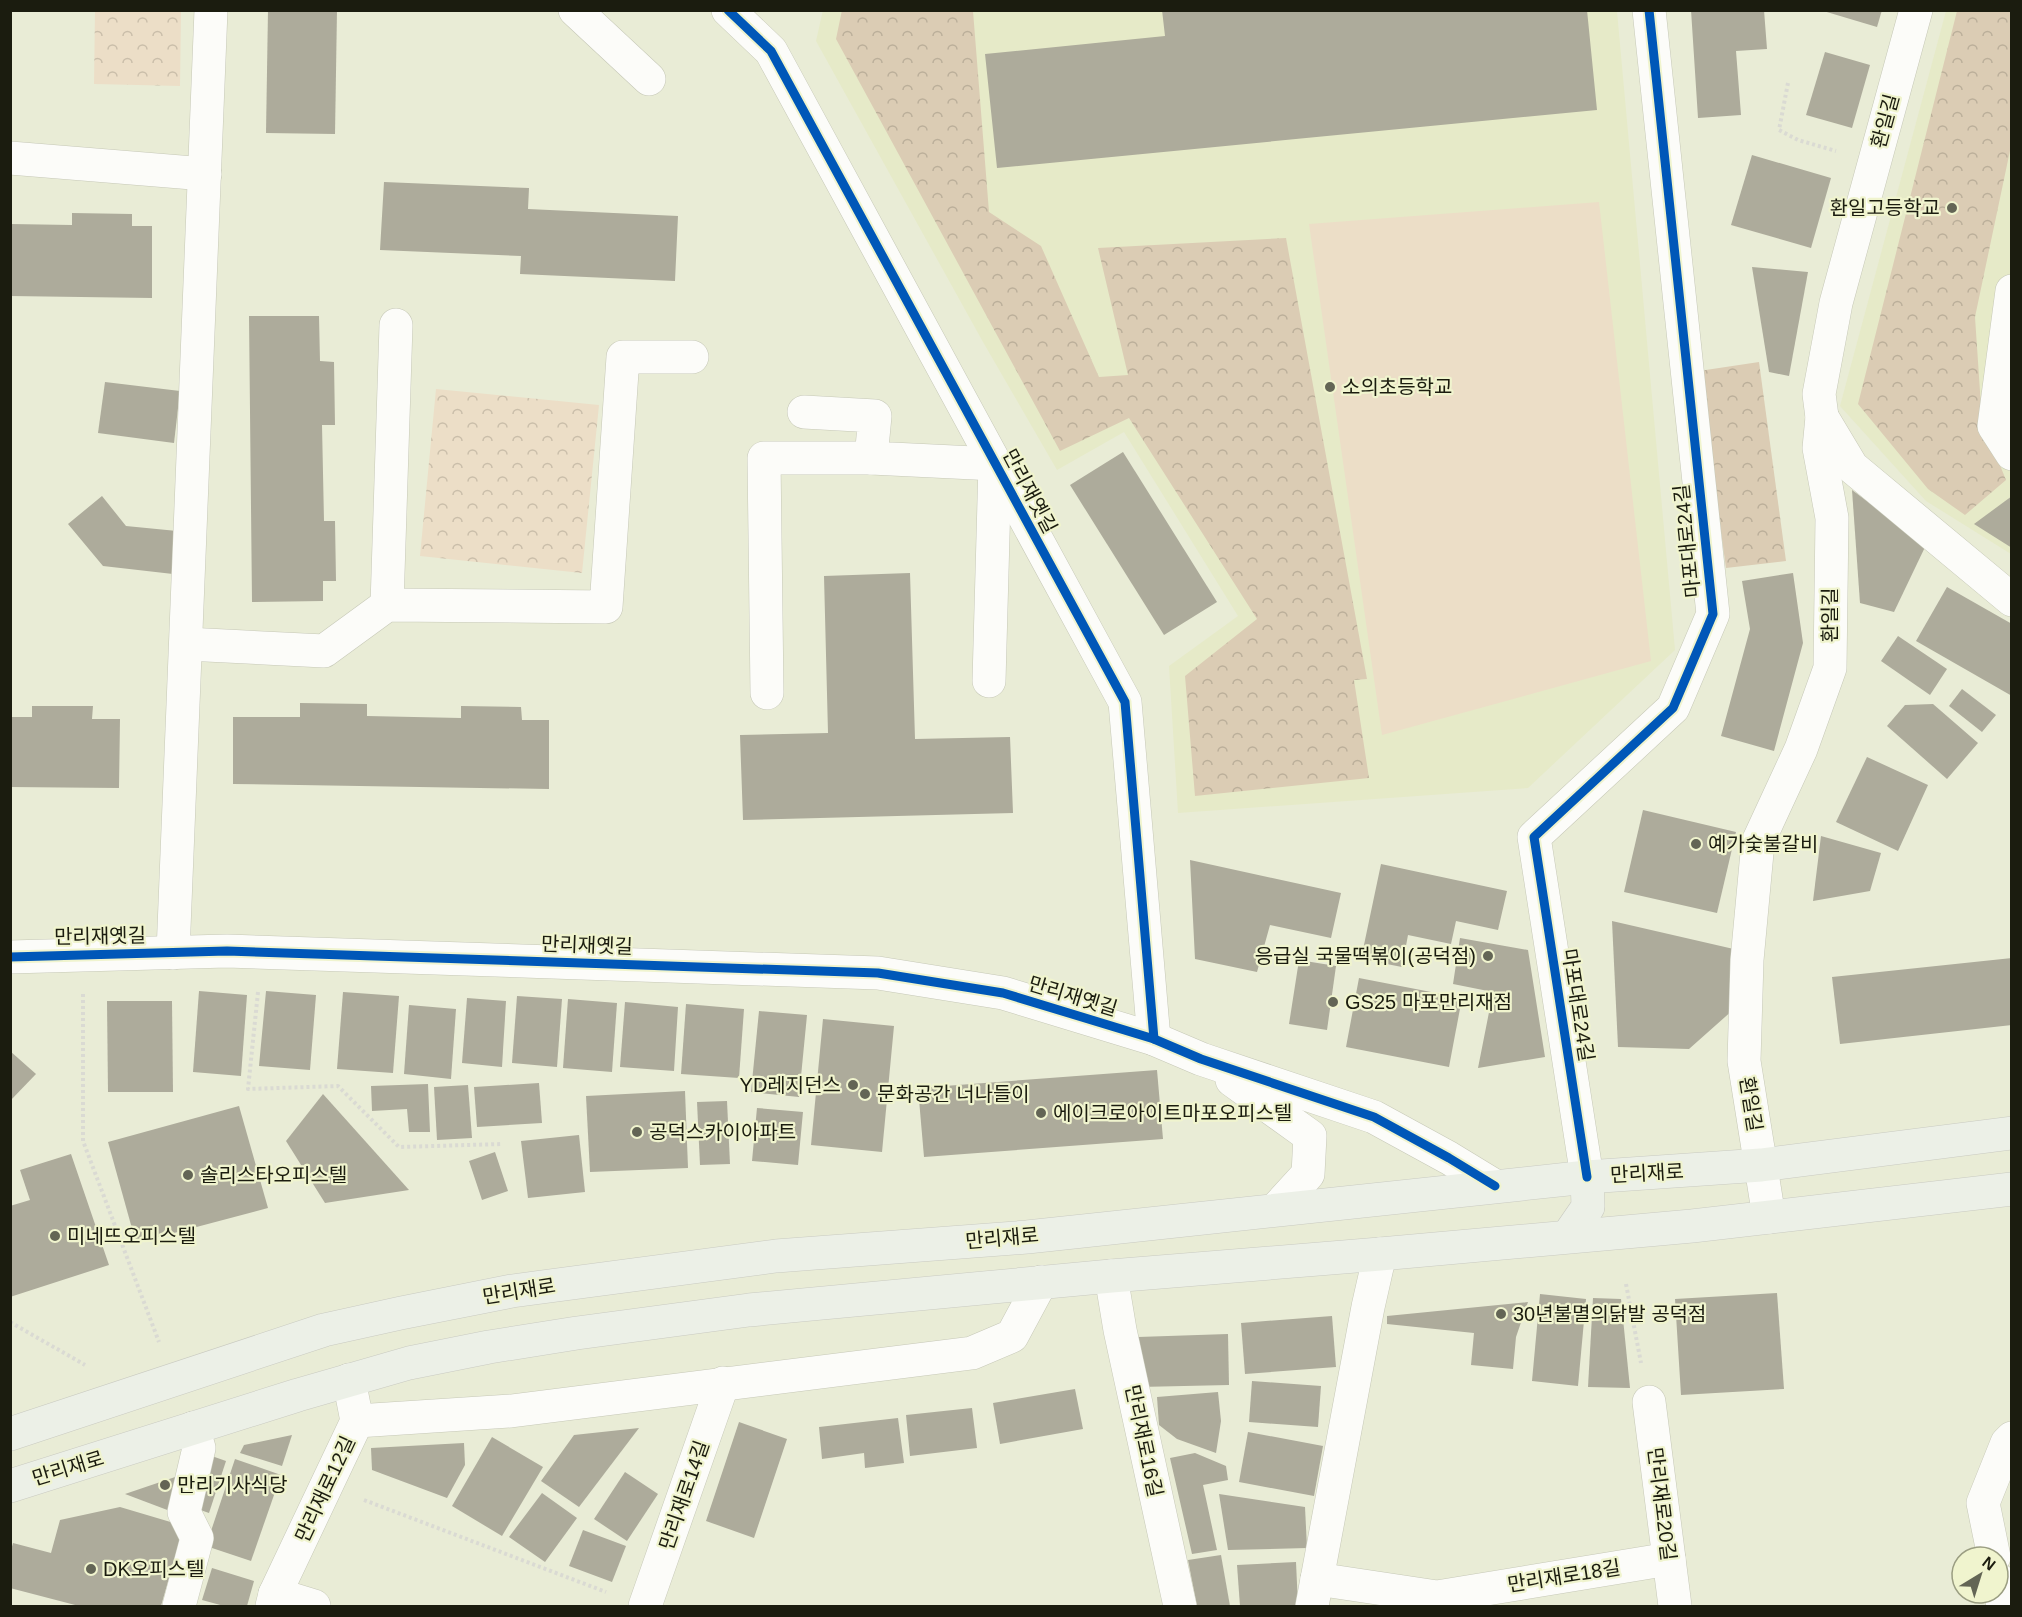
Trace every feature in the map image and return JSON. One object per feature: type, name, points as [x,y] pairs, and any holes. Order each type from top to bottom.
[{"type":"main road","name":"만리재로","points":[[10,1434],[324,1330],[401,1312],[512,1291],[776,1256],[1027,1237],[1495,1186],[1761,1165],[2012,1133]]},
{"type":"main road","points":[[1568,1236],[1588,1207],[1587,1177]]},
{"type":"main road","name":"만리재로","points":[[10,1486],[409,1363],[576,1333],[749,1310],[1770,1217],[2012,1189]]},
{"type":"street","points":[[173,953],[211,10]]},
{"type":"street","points":[[575,10],[649,79]]},
{"type":"street","name":"만리재옛길","points":[[728,10],[771,51],[1125,702],[1154,1039]]},
{"type":"street","name":"마포대로24길","points":[[1587,1177],[1534,837],[1673,708],[1713,614],[1649,10]]},
{"type":"street","name":"환일길","points":[[1770,1217],[1744,1060],[1747,960],[1758,842],[1801,749],[1830,668],[1832,518],[1819,447],[1822,417],[1819,393],[1836,303],[1916,10]]},
{"type":"street","points":[[10,158],[205,174]]},
{"type":"street","points":[[2012,291],[1994,426],[2012,454]]},
{"type":"street","points":[[387,605],[396,325]]},
{"type":"street","points":[[186,644],[324,651],[387,605],[606,607],[623,357],[692,357]]},
{"type":"street","points":[[804,412],[875,416],[871,458]]},
{"type":"street","points":[[1822,417],[1852,467],[2012,600]]},
{"type":"street","points":[[767,693],[764,458],[871,458],[995,464],[989,681]]},
{"type":"street","name":"만리재옛길","points":[[10,957],[227,951],[878,973],[1003,993],[1154,1039],[1201,1059],[1374,1117],[1495,1186]]},
{"type":"street","name":"만리재옛길","points":[[1201,1059],[1251,1092],[1310,1136],[1308,1174],[1276,1209]]},
{"type":"street","name":"만리재로18길","points":[[1380,1254],[1368,1307],[1315,1593],[1437,1597],[1669,1559]]},
{"type":"street","name":"만리재로16길","points":[[1111,1276],[1120,1330],[1180,1606]]},
{"type":"street","points":[[357,1421],[511,1411],[972,1353],[1012,1336],[1041,1282]]},
{"type":"street","name":"만리재로12길","points":[[314,1606],[274,1600],[357,1421],[349,1380]]},
{"type":"street","name":"만리재로14길","points":[[645,1606],[723,1383]]},
{"type":"street","name":"만리재로20길","points":[[1649,1402],[1676,1606]]},
{"type":"street","points":[[179,1606],[197,1538],[184,1512],[199,1448],[193,1428]]},
{"type":"street","points":[[1992,1545],[1983,1503],[2007,1443],[2012,1438]]},
{"type":"path","points":[[1788,83],[1779,130],[1798,140]]},
{"type":"path","points":[[261,952],[248,1089],[338,1086],[399,1147],[502,1144]]},
{"type":"path","points":[[82,955],[83,1141],[174,1380]]},
{"type":"path","points":[[1626,1284],[1649,1402]]},
{"type":"path","points":[[10,1322],[93,1369]]},
{"type":"path","points":[[363,1500],[614,1595]]},
{"type":"shaded area","name":"소의초등학교","points":[[823,10],[1617,11],[1675,650],[1528,788],[1178,813],[1169,666],[1238,616],[1124,432],[1057,470],[983,342],[816,41]]},
{"type":"shaded area","name":"환일고등학교","points":[[1946,11],[2011,11],[2011,554],[1926,501],[1840,406]]},
{"type":"green space","points":[[842,10],[973,11],[989,212],[1041,246],[1099,377],[1128,375],[1098,248],[1286,238],[1367,679],[1354,680],[1369,778],[1195,796],[1185,676],[1257,619],[1129,418],[1060,451],[836,39]]},
{"type":"green space","points":[[95,11],[181,11],[180,86],[94,84]]},
{"type":"green space","name":"환일고등학교","points":[[1957,11],[2011,11],[2011,146],[1975,317],[1982,421],[2006,480],[1965,515],[1928,489],[1858,404]]},
{"type":"green space","points":[[1599,202],[1651,661],[1382,735],[1309,224]]},
{"type":"green space","points":[[1759,362],[1786,561],[1726,568],[1699,371]]},
{"type":"green space","points":[[436,389],[599,405],[582,573],[420,556]]},
{"type":"building","points":[[268,10],[337,10],[335,134],[266,133]]},
{"type":"building","points":[[1162,10],[1587,10],[1597,110],[997,168],[985,54],[1165,36]]},
{"type":"building","points":[[1691,10],[1764,10],[1767,49],[1736,51],[1741,115],[1698,118]]},
{"type":"building","points":[[1820,10],[1882,10],[1877,27]]},
{"type":"building","points":[[1825,52],[1870,65],[1852,128],[1806,115]]},
{"type":"building","points":[[1752,155],[1831,178],[1811,248],[1731,225]]},
{"type":"building","points":[[384,182],[529,188],[528,209],[678,216],[675,281],[520,274],[521,256],[380,250]]},
{"type":"building","points":[[72,213],[132,214],[132,226],[152,226],[152,298],[10,296],[10,224],[72,225]]},
{"type":"building","points":[[1752,267],[1808,272],[1789,376],[1769,372]]},
{"type":"building","points":[[249,316],[319,316],[320,361],[334,362],[335,425],[322,425],[324,521],[335,521],[336,581],[323,581],[323,601],[252,602]]},
{"type":"building","points":[[105,382],[180,391],[174,443],[98,433]]},
{"type":"building","points":[[1123,452],[1217,602],[1164,635],[1070,485]]},
{"type":"building","points":[[1852,490],[1926,545],[1894,612],[1860,603]]},
{"type":"building","points":[[102,496],[126,526],[177,531],[173,574],[103,566],[68,524]]},
{"type":"building","points":[[2012,496],[2012,548],[1974,524]]},
{"type":"building","points":[[910,573],[915,739],[1010,737],[1013,813],[743,820],[740,735],[828,733],[824,576]]},
{"type":"building","points":[[1793,573],[1803,643],[1774,751],[1721,736],[1750,629],[1742,581]]},
{"type":"building","points":[[1947,587],[2012,624],[2012,696],[1916,641]]},
{"type":"building","points":[[1898,636],[1947,669],[1930,695],[1881,661]]},
{"type":"building","points":[[1962,689],[1996,715],[1982,732],[1949,706]]},
{"type":"building","points":[[300,703],[367,704],[367,716],[461,718],[461,706],[521,707],[522,720],[549,720],[549,789],[233,784],[233,717],[300,717]]},
{"type":"building","points":[[1933,704],[1978,743],[1947,779],[1887,726],[1905,705]]},
{"type":"building","points":[[32,706],[93,706],[92,719],[120,719],[119,788],[10,787],[10,717],[32,717]]},
{"type":"building","points":[[1867,757],[1928,785],[1898,851],[1836,822]]},
{"type":"building","points":[[1643,810],[1736,832],[1717,913],[1624,892]]},
{"type":"building","points":[[1821,836],[1881,853],[1870,891],[1813,901]]},
{"type":"building","points":[[1190,860],[1341,893],[1331,938],[1270,925],[1257,972],[1195,959]]},
{"type":"building","points":[[1381,864],[1507,891],[1498,930],[1456,921],[1451,944],[1408,935],[1402,967],[1361,959]]},
{"type":"building","points":[[1612,921],[1738,950],[1734,1009],[1689,1049],[1618,1047]]},
{"type":"building","points":[[1460,938],[1528,950],[1545,1057],[1478,1068],[1493,992],[1453,984]]},
{"type":"building","points":[[2012,958],[2012,1025],[1840,1044],[1832,977]]},
{"type":"building","points":[[1299,960],[1336,966],[1327,1030],[1289,1024]]},
{"type":"building","points":[[1359,978],[1462,998],[1449,1067],[1346,1047]]},
{"type":"building","points":[[199,991],[247,995],[241,1076],[193,1072]]},
{"type":"building","points":[[266,991],[316,995],[310,1070],[259,1066]]},
{"type":"building","points":[[343,992],[399,996],[393,1073],[337,1069]]},
{"type":"building","points":[[517,996],[562,999],[557,1067],[512,1063]]},
{"type":"building","points":[[467,998],[506,1001],[502,1067],[462,1063]]},
{"type":"building","points":[[568,999],[617,1003],[612,1072],[563,1068]]},
{"type":"building","points":[[107,1001],[172,1001],[173,1092],[108,1092]]},
{"type":"building","points":[[625,1002],[678,1007],[674,1071],[620,1067]]},
{"type":"building","points":[[686,1004],[744,1009],[739,1078],[681,1074]]},
{"type":"building","points":[[409,1005],[456,1009],[451,1079],[404,1074]]},
{"type":"building","points":[[759,1011],[807,1015],[799,1097],[751,1092]]},
{"type":"building","name":"YD레지던스","points":[[823,1019],[894,1026],[882,1152],[811,1145]]},
{"type":"building","points":[[10,1051],[36,1074],[10,1101]]},
{"type":"building","name":"에이크로아이트마포오피스텔","points":[[1157,1070],[1163,1139],[924,1157],[918,1088]]},
{"type":"building","points":[[539,1083],[542,1123],[477,1127],[474,1087]]},
{"type":"building","points":[[428,1084],[430,1132],[409,1132],[407,1109],[372,1111],[371,1086]]},
{"type":"building","points":[[468,1085],[472,1138],[437,1140],[434,1087]]},
{"type":"building","name":"공덕스카이아파트","points":[[685,1091],[688,1168],[590,1172],[586,1096]]},
{"type":"building","points":[[323,1094],[409,1190],[325,1203],[286,1141]]},
{"type":"building","points":[[727,1101],[730,1164],[700,1165],[697,1102]]},
{"type":"building","name":"솔리스타오피스텔","points":[[239,1106],[268,1208],[136,1243],[108,1142]]},
{"type":"building","points":[[757,1108],[803,1112],[798,1165],[752,1161]]},
{"type":"building","points":[[579,1135],[585,1192],[528,1198],[521,1141]]},
{"type":"building","points":[[495,1152],[508,1191],[482,1200],[469,1161]]},
{"type":"building","name":"미네뜨오피스텔","points":[[71,1154],[109,1265],[10,1297],[10,1206],[30,1200],[20,1170]]},
{"type":"building","points":[[1777,1293],[1784,1389],[1681,1395],[1675,1299]]},
{"type":"building","points":[[1540,1294],[1586,1299],[1578,1386],[1532,1381]]},
{"type":"building","points":[[1593,1298],[1621,1299],[1630,1388],[1588,1387]]},
{"type":"building","points":[[1528,1302],[1516,1337],[1513,1369],[1471,1365],[1474,1333],[1387,1324],[1387,1316]]},
{"type":"building","points":[[1332,1316],[1336,1367],[1245,1374],[1241,1323]]},
{"type":"building","points":[[1228,1334],[1229,1385],[1139,1387],[1138,1337]]},
{"type":"building","points":[[1252,1381],[1321,1386],[1318,1427],[1249,1422]]},
{"type":"building","points":[[1075,1389],[1083,1429],[1000,1444],[993,1403]]},
{"type":"building","points":[[1218,1392],[1221,1421],[1216,1453],[1177,1439],[1159,1425],[1157,1397]]},
{"type":"building","points":[[972,1408],[977,1448],[910,1456],[906,1415]]},
{"type":"building","points":[[898,1418],[904,1463],[865,1468],[864,1453],[822,1459],[819,1427]]},
{"type":"building","points":[[739,1422],[787,1439],[754,1538],[706,1521]]},
{"type":"building","points":[[639,1428],[579,1507],[541,1481],[574,1435]]},
{"type":"building","points":[[1248,1432],[1323,1446],[1314,1496],[1239,1482]]},
{"type":"building","points":[[292,1435],[282,1466],[240,1453],[244,1445]]},
{"type":"building","points":[[492,1437],[543,1467],[502,1536],[452,1506]]},
{"type":"building","points":[[464,1443],[465,1465],[447,1498],[372,1470],[371,1448]]},
{"type":"building","points":[[1195,1453],[1226,1466],[1228,1480],[1203,1485],[1217,1550],[1192,1554],[1170,1458]]},
{"type":"building","points":[[206,1454],[226,1461],[209,1513],[189,1506]]},
{"type":"building","points":[[235,1459],[281,1475],[251,1561],[206,1546]]},
{"type":"building","points":[[625,1472],[658,1494],[627,1541],[594,1519]]},
{"type":"building","name":"만리기사식당","points":[[181,1475],[170,1511],[125,1494]]},
{"type":"building","points":[[542,1493],[577,1518],[545,1562],[509,1537]]},
{"type":"building","points":[[1219,1494],[1305,1507],[1307,1548],[1228,1550]]},
{"type":"building","name":"DK오피스텔","points":[[120,1507],[184,1526],[161,1606],[79,1606],[10,1588],[10,1554],[13,1543],[51,1553],[60,1520]]},
{"type":"building","points":[[583,1530],[626,1546],[612,1582],[569,1566]]},
{"type":"building","points":[[1221,1555],[1230,1606],[1197,1606],[1188,1560]]},
{"type":"building","points":[[1296,1562],[1298,1606],[1240,1606],[1237,1565]]},
{"type":"building","points":[[212,1568],[254,1581],[247,1606],[224,1606],[202,1600]]},
{"type":"cycle path","points":[[728,10],[771,51],[1125,702],[1154,1039]]},
{"type":"cycle path","points":[[1587,1177],[1534,837],[1673,708],[1713,614],[1649,10]]},
{"type":"cycle path","points":[[10,957],[227,951],[878,973],[1003,993],[1154,1039],[1201,1059],[1374,1117],[1495,1186]]},
{"type":"place","name":"환일고등학교","points":[[1952,208]]},
{"type":"place","name":"소의초등학교","points":[[1330,387]]},
{"type":"place","name":"예가숯불갈비","points":[[1696,844]]},
{"type":"place","name":"응급실 국물떡볶이(공덕점)","points":[[1488,956]]},
{"type":"place","name":"GS25 마포만리재점","points":[[1333,1002]]},
{"type":"place","name":"YD레지던스","points":[[853,1085]]},
{"type":"place","name":"문화공간 너나들이","points":[[865,1094]]},
{"type":"place","name":"에이크로아이트마포오피스텔","points":[[1041,1113]]},
{"type":"place","name":"공덕스카이아파트","points":[[637,1132]]},
{"type":"place","name":"솔리스타오피스텔","points":[[188,1175]]},
{"type":"place","name":"미네뜨오피스텔","points":[[55,1236]]},
{"type":"place","name":"30년불멸의닭발 공덕점","points":[[1501,1314]]},
{"type":"place","name":"만리기사식당","points":[[165,1485]]},
{"type":"place","name":"DK오피스텔","points":[[91,1569]]}]
